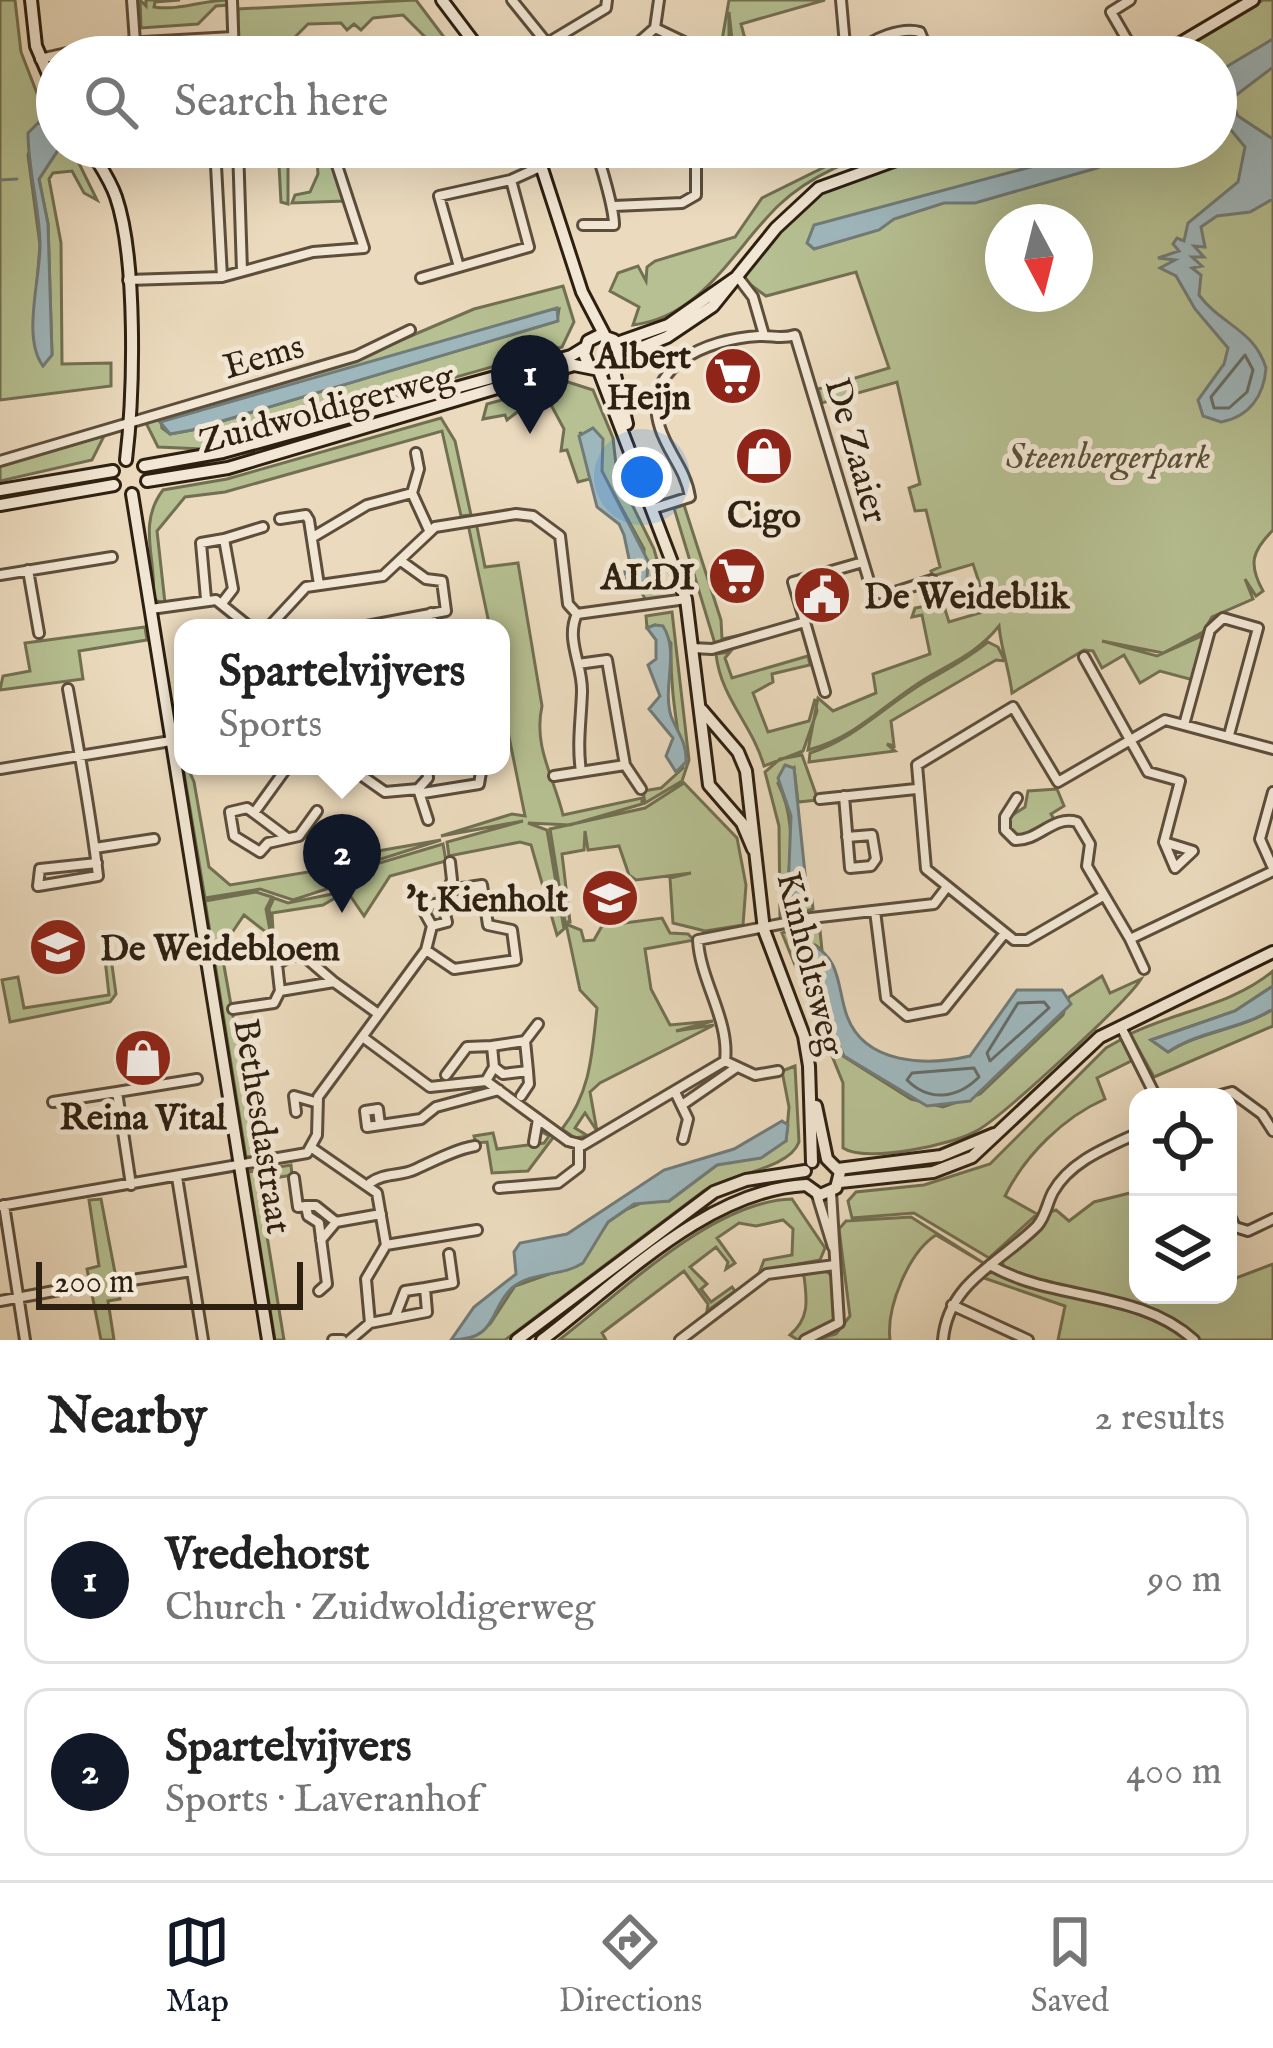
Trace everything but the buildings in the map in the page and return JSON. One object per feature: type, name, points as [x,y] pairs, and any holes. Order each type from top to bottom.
[{"type":"street","points":[[32,0],[37,36]]},
{"type":"street","points":[[132,0],[135,36]]},
{"type":"street","points":[[232,0],[233,36]]},
{"type":"street","points":[[442,0],[467,36]]},
{"type":"street","points":[[512,0],[545,36]]},
{"type":"street","points":[[558,36],[606,8],[607,0]]},
{"type":"street","points":[[646,36],[655,28],[659,0]]},
{"type":"street","points":[[841,0],[844,36]]},
{"type":"street","points":[[1125,36],[1111,12],[1130,0]]},
{"type":"street","points":[[1192,36],[1253,0]]},
{"type":"street","points":[[655,28],[670,36]]},
{"type":"street","points":[[888,36],[912,29],[922,36]]},
{"type":"street","points":[[0,490],[113,471],[126,460],[127,280],[116,195],[101,168]]},
{"type":"street","points":[[216,168],[222,277]]},
{"type":"street","points":[[239,168],[242,272]]},
{"type":"street","points":[[127,280],[222,277],[313,252],[364,248],[338,168]]},
{"type":"street","points":[[459,267],[439,196],[511,180],[538,168]]},
{"type":"street","points":[[543,168],[582,292],[617,355],[737,276],[792,210],[819,188],[866,168]]},
{"type":"street","points":[[583,224],[614,225],[614,206],[602,191],[604,168]]},
{"type":"street","points":[[614,206],[682,203],[696,195],[696,168]]},
{"type":"street","points":[[421,278],[529,248],[511,180]]},
{"type":"street","points":[[652,509],[690,497],[686,477],[659,426],[660,380],[691,355],[764,335],[753,297],[737,276]]},
{"type":"street","name":"Kinholtsweg","points":[[582,292],[586,344],[594,368],[637,462],[686,599],[710,784],[742,823],[753,849]]},
{"type":"street","name":"Eems","points":[[0,461],[356,356],[410,330]]},
{"type":"street","name":"Zuidwoldigerweg","points":[[144,466],[223,452],[571,356],[605,335]]},
{"type":"street","name":"De Zaaier","points":[[764,335],[778,340],[795,335],[862,562]]},
{"type":"street","name":"Kinholtsweg","points":[[617,355],[637,462]]},
{"type":"street","name":"Zuidwoldigerweg","points":[[147,481],[227,468],[574,365],[594,368],[617,355]]},
{"type":"street","points":[[416,453],[412,493],[429,530]]},
{"type":"street","points":[[0,506],[114,485],[132,494],[147,481],[144,466],[126,460]]},
{"type":"street","points":[[113,471],[114,485]]},
{"type":"street","points":[[313,537],[367,505],[412,493]]},
{"type":"street","name":"Bethesdastraat","points":[[132,494],[174,725]]},
{"type":"street","points":[[276,619],[301,590],[383,576],[429,530],[516,514],[549,525],[560,536],[568,604],[578,614]]},
{"type":"street","points":[[280,519],[306,515],[319,585]]},
{"type":"street","points":[[206,599],[201,543],[263,527]]},
{"type":"street","points":[[223,602],[233,589],[224,539]]},
{"type":"street","points":[[0,575],[112,557]]},
{"type":"street","points":[[400,561],[426,579],[442,581],[446,611],[401,619]]},
{"type":"street","points":[[825,692],[793,582],[862,562],[878,596],[932,580]]},
{"type":"street","points":[[28,570],[39,633]]},
{"type":"street","points":[[151,608],[206,599],[223,602],[241,619]]},
{"type":"street","points":[[578,614],[686,599]]},
{"type":"street","points":[[431,613],[432,619]]},
{"type":"street","points":[[578,614],[572,629],[582,691],[575,729],[581,772]]},
{"type":"street","points":[[1184,725],[1211,627],[1223,618],[1258,628],[1229,735]]},
{"type":"street","points":[[692,648],[712,649],[805,622]]},
{"type":"street","points":[[1084,657],[1148,772],[1180,781],[1164,842]]},
{"type":"street","points":[[578,664],[607,659],[625,765],[641,789]]},
{"type":"street","points":[[68,689],[97,863],[94,880],[38,886],[40,869],[97,863]]},
{"type":"street","name":"Kinholtsweg","points":[[699,701],[710,724],[744,764],[764,930],[804,1036],[827,1160]]},
{"type":"street","points":[[1103,896],[1024,941],[1005,933],[926,869],[916,789],[921,761],[1013,707],[1058,782],[1165,720],[1273,749]]},
{"type":"street","points":[[0,769],[174,740]]},
{"type":"street","points":[[554,776],[625,765]]},
{"type":"street","name":"Bethesdastraat","points":[[182,775],[268,1340]]},
{"type":"street","points":[[254,813],[281,775]]},
{"type":"street","points":[[361,775],[385,792],[479,784],[480,775]]},
{"type":"street","points":[[428,775],[421,791],[428,820]]},
{"type":"street","points":[[820,799],[916,789]]},
{"type":"street","points":[[1130,939],[1273,869],[1260,839],[1273,792]]},
{"type":"street","points":[[844,796],[847,837],[850,868],[871,866],[876,859],[872,835],[847,837]]},
{"type":"street","points":[[1018,798],[1005,817],[1009,836],[1023,840],[1059,821],[1077,822],[1090,844],[1087,866],[1144,969]]},
{"type":"street","points":[[287,838],[247,808],[230,812],[234,836],[260,852],[268,843],[299,836],[317,811]]},
{"type":"street","points":[[94,848],[154,839]]},
{"type":"street","points":[[432,926],[447,922],[442,903],[449,890],[450,862]]},
{"type":"street","points":[[449,890],[498,883]]},
{"type":"street","points":[[426,950],[454,969],[514,962],[512,931],[488,926],[482,885]]},
{"type":"street","points":[[725,1061],[724,1039],[699,962],[698,940],[934,904],[947,887]]},
{"type":"street","points":[[312,1148],[315,1102],[426,950],[432,926],[421,907],[442,903]]},
{"type":"street","points":[[875,910],[886,998],[907,1016],[946,1006],[1005,933]]},
{"type":"street","points":[[542,1340],[718,1208],[752,1192],[835,1187],[941,1156],[1003,1130],[1087,1049],[1120,1025],[1273,952]]},
{"type":"street","points":[[233,1010],[274,1003],[280,991],[277,964],[293,955],[305,957],[377,1013]]},
{"type":"street","points":[[280,991],[334,982]]},
{"type":"street","points":[[521,1096],[529,1084],[525,1041],[538,1024]]},
{"type":"street","points":[[1120,1025],[1152,1088]]},
{"type":"street","points":[[364,1038],[430,1087],[436,1107]]},
{"type":"street","points":[[446,1075],[467,1047],[525,1041]]},
{"type":"street","points":[[486,1081],[494,1067],[492,1046]]},
{"type":"street","points":[[725,1061],[755,1075],[778,1071]]},
{"type":"street","points":[[579,1145],[676,1094],[725,1061]]},
{"type":"street","points":[[494,1067],[503,1074],[528,1071]]},
{"type":"street","points":[[682,1105],[736,1067]]},
{"type":"street","points":[[52,1102],[197,1079]]},
{"type":"street","points":[[430,1087],[486,1081],[579,1145]]},
{"type":"street","points":[[380,1125],[422,1119],[436,1107],[500,1090]]},
{"type":"street","points":[[116,1092],[131,1185]]},
{"type":"street","name":"Kinholtsweg","points":[[811,1190],[812,1092]]},
{"type":"street","points":[[676,1094],[688,1119],[683,1139]]},
{"type":"street","points":[[1237,1095],[1270,1118],[1273,1131]]},
{"type":"street","points":[[296,1112],[294,1096],[315,1102]]},
{"type":"street","points":[[534,1142],[538,1118]]},
{"type":"street","points":[[944,1340],[952,1305],[990,1264],[1038,1225],[1054,1190],[1079,1163],[1129,1138]]},
{"type":"street","points":[[499,1188],[558,1183],[579,1167],[579,1145]]},
{"type":"street","points":[[370,1184],[381,1175],[417,1169],[425,1160],[475,1146]]},
{"type":"street","points":[[25,1340],[2,1206],[292,1158],[312,1148]]},
{"type":"street","points":[[312,1148],[370,1184],[381,1214],[386,1245],[365,1279],[370,1323]]},
{"type":"street","points":[[518,1340],[715,1192],[827,1160],[835,1187],[833,1247],[839,1323],[805,1340]]},
{"type":"street","points":[[177,1178],[203,1340]]},
{"type":"street","points":[[294,1178],[298,1207],[316,1206],[336,1222]]},
{"type":"street","points":[[811,1190],[833,1247]]},
{"type":"street","points":[[306,1206],[308,1216],[319,1223],[327,1284],[319,1292]]},
{"type":"street","points":[[321,1240],[336,1222],[381,1214]]},
{"type":"street","points":[[1237,1228],[1248,1231],[1273,1219]]},
{"type":"street","points":[[386,1245],[477,1230]]},
{"type":"street","points":[[395,1317],[405,1291],[453,1283],[448,1254]]},
{"type":"street","points":[[990,1264],[1039,1286],[1154,1313],[1194,1340]]},
{"type":"street","points":[[680,1340],[767,1274],[835,1265]]},
{"type":"street","points":[[125,1281],[192,1271]]},
{"type":"street","points":[[0,1300],[81,1286]]},
{"type":"street","points":[[342,1340],[370,1323],[427,1312],[425,1288]]},
{"type":"street","points":[[952,1305],[1028,1340]]},
{"type":"green space","points":[[0,0],[15,0],[21,52],[36,91],[36,137],[28,155],[40,245],[35,307],[52,355],[48,224],[39,179],[46,168],[81,168],[97,200],[84,193],[72,171],[53,173],[49,179],[61,243],[62,364],[111,363],[111,386],[0,400]]},
{"type":"green space","points":[[140,0],[146,6],[146,0],[180,0],[155,2],[154,7],[164,8],[229,0],[229,5],[216,6],[198,24],[141,28]]},
{"type":"green space","points":[[416,0],[443,36],[424,36],[403,15],[373,18],[361,30],[354,24],[347,30],[341,23],[308,24],[296,36],[238,36],[238,9]]},
{"type":"green space","points":[[729,0],[825,0],[741,24],[744,36],[732,36],[729,12],[729,36],[723,36]]},
{"type":"green space","name":"Steenbergerpark","points":[[1263,0],[1273,0],[1273,530],[1260,545],[1254,565],[1263,591],[1256,596],[1245,579],[1253,599],[1212,617],[1203,632],[1163,653],[1102,641],[1157,656],[1204,635],[1193,680],[1160,671],[1140,683],[1124,655],[1102,668],[1093,651],[1084,650],[1012,693],[999,626],[975,649],[857,728],[808,750],[818,698],[833,711],[876,693],[873,674],[930,654],[922,615],[912,617],[915,608],[943,603],[949,622],[983,612],[987,606],[973,564],[933,576],[931,571],[940,567],[926,510],[915,511],[909,488],[920,484],[897,382],[822,403],[818,389],[889,368],[856,272],[766,296],[740,277],[787,219],[845,181],[879,168],[1237,168],[1237,36],[1202,36]]},
{"type":"green space","points":[[279,168],[288,168],[288,204],[281,202]]},
{"type":"green space","points":[[318,168],[334,168],[344,201],[292,203],[295,195],[310,192]]},
{"type":"green space","points":[[823,168],[836,168],[779,205],[698,295],[658,319],[633,325],[639,307],[610,291],[618,273],[638,266],[646,281],[647,267],[655,261],[735,237],[762,198]]},
{"type":"green space","points":[[563,286],[574,322],[562,347],[203,449],[158,447],[145,421],[385,347],[474,309]],"holes":[[[559,309],[557,321],[192,430],[170,434],[162,428],[161,422]]]},
{"type":"green space","points":[[568,382],[593,390],[613,438],[617,474],[654,549],[668,599],[646,601],[639,587],[645,583],[644,549],[580,432],[590,479],[578,482],[567,450],[561,451],[564,429],[550,403],[524,407],[507,420],[505,415],[483,419],[487,404]]},
{"type":"green space","points":[[441,418],[455,441],[471,515],[461,516],[442,431],[225,492],[185,497],[157,531],[165,603],[153,600],[149,530],[163,490],[227,479]]},
{"type":"green space","points":[[105,434],[92,460],[0,481],[0,465]]},
{"type":"green space","points":[[684,505],[721,620],[722,639],[774,628],[715,644],[674,508]]},
{"type":"green space","points":[[476,522],[485,567],[518,563],[542,706],[542,748],[563,815],[642,798],[642,804],[570,825],[528,823],[547,830],[564,929],[557,935],[531,845],[520,842],[449,856],[447,842],[523,821],[441,836],[512,814],[525,816],[510,742],[510,619],[488,619],[468,524]]},
{"type":"green space","points":[[672,612],[689,760],[682,781],[645,803],[643,791],[661,788],[683,768],[671,643],[655,625],[647,628],[646,616]]},
{"type":"green space","points":[[145,627],[147,640],[79,651],[83,679],[0,690],[3,676],[30,671],[25,643]]},
{"type":"green space","points":[[988,642],[998,647],[1005,661],[996,660],[891,721],[894,746],[887,744],[895,751],[809,762],[810,753],[843,738]]},
{"type":"green space","points":[[730,652],[725,658],[732,678],[808,656],[810,665],[772,674],[773,682],[753,693],[768,732],[809,721],[815,699],[817,711],[803,751],[764,766],[719,670],[716,654]]},
{"type":"green space","points":[[802,755],[818,800],[798,802],[794,768],[778,783],[790,824],[788,893],[795,900],[812,900],[813,909],[780,919],[779,826],[765,772],[780,759]]},
{"type":"green space","points":[[184,775],[191,775],[194,782],[209,867],[230,885],[350,865],[349,856],[441,840],[365,864],[342,884],[293,900],[260,889],[205,898]]},
{"type":"green space","points":[[684,783],[737,838],[746,885],[743,925],[705,931],[673,923],[670,878],[691,873],[636,880],[629,875],[619,846],[588,850],[585,831],[584,850],[562,854],[570,922],[565,922],[550,829],[645,808]]},
{"type":"green space","points":[[1057,789],[1064,806],[1051,814],[1055,821],[1023,838],[1011,833],[1008,818],[1025,807],[1028,791]]},
{"type":"green space","points":[[443,844],[446,861],[390,876],[364,916],[347,891],[323,905],[272,913],[273,931],[269,909],[274,898],[288,903],[337,893],[366,867]]},
{"type":"green space","points":[[256,892],[272,897],[266,909],[271,936],[244,915],[221,949],[258,1156],[246,1157],[205,901]]},
{"type":"green space","points":[[662,918],[670,933],[688,934],[694,940],[645,949],[651,989],[670,1025],[713,1021],[676,1031],[714,1025],[600,1083],[590,1092],[597,1131],[585,1113],[575,1128],[588,1136],[575,1138],[562,1129],[584,1086],[597,1008],[580,990],[566,924],[581,930],[584,941],[594,940],[602,926]]},
{"type":"green space","points":[[819,921],[822,950],[815,945],[797,952],[798,959],[843,1056],[911,1099],[943,1107],[980,1094],[1063,1015],[1069,997],[1102,976],[1110,993],[1141,979],[1064,1057],[978,1130],[910,1150],[854,1152],[843,1148],[843,1083],[782,933]]},
{"type":"green space","points":[[111,958],[116,994],[110,1002],[10,1022],[2,980],[18,977],[24,1008],[109,995],[105,959]]},
{"type":"green space","points":[[1273,971],[1273,986],[1235,1011],[1151,1040],[1168,1052],[1273,1009],[1273,1026],[1154,1077],[1130,1034],[1222,1000]]},
{"type":"green space","points":[[1122,1039],[1133,1060],[1097,1078],[1105,1099],[1061,1127],[1023,1166],[1005,1196],[1037,1214],[989,1258],[914,1213],[852,1218],[848,1201],[856,1192],[924,1185],[990,1164],[1106,1048]]},
{"type":"green space","points":[[795,1066],[799,1142],[793,1151],[772,1165],[705,1190],[505,1340],[467,1340],[490,1324],[515,1286],[581,1263],[608,1222],[627,1209],[648,1200],[669,1201],[717,1165],[786,1141],[789,1107],[782,1071]]},
{"type":"green space","points":[[539,1124],[555,1135],[528,1171],[492,1173],[487,1142],[476,1143],[474,1136],[493,1133],[497,1149],[544,1143],[549,1136],[537,1129]]},
{"type":"green space","points":[[291,1165],[292,1175],[258,1181],[284,1340],[275,1340],[248,1172]]},
{"type":"green space","points":[[1129,1193],[1129,1304],[1034,1281],[1004,1267],[1002,1261],[1041,1229],[1050,1212],[1056,1210],[1069,1221],[1094,1202]]},
{"type":"green space","points":[[101,1199],[120,1299],[108,1301],[114,1340],[101,1340],[87,1269],[99,1266],[89,1200]]},
{"type":"green space","points":[[792,1199],[825,1248],[820,1260],[760,1271],[764,1260],[792,1255],[793,1229],[783,1220],[756,1226],[739,1223],[717,1238],[735,1263],[726,1269],[728,1262],[716,1247],[690,1267],[707,1284],[701,1289],[711,1302],[732,1287],[735,1291],[707,1311],[708,1304],[684,1271],[602,1333],[606,1340],[559,1340],[700,1232],[731,1215]]},
{"type":"green space","points":[[911,1217],[985,1264],[936,1235],[917,1254],[901,1282],[890,1340],[814,1340],[836,1334],[850,1316],[839,1229],[846,1221]]},
{"type":"green space","points":[[1273,1264],[1273,1340],[1199,1340],[1155,1310],[1130,1304],[1237,1304],[1237,1278]]},
{"type":"green space","points":[[824,1269],[832,1276],[835,1320],[798,1340],[790,1335],[801,1322],[806,1301],[804,1276],[798,1273]]},
{"type":"green space","points":[[994,1271],[1143,1316],[1189,1340],[1058,1340],[1065,1306],[981,1277]]},
{"type":"water","points":[[1273,39],[1273,67],[1237,94],[1237,60]]},
{"type":"water","points":[[1237,114],[1273,139],[1273,199],[1250,212],[1217,216],[1201,227],[1205,247],[1194,246],[1204,257],[1192,257],[1202,266],[1192,268],[1201,275],[1199,295],[1254,344],[1266,368],[1253,404],[1221,422],[1203,416],[1198,400],[1224,364],[1228,348],[1195,309],[1176,276],[1160,268],[1175,260],[1158,258],[1179,251],[1173,244],[1177,238],[1184,241],[1188,223],[1238,182],[1245,147],[1237,137]]},
{"type":"water","points":[[36,125],[36,168],[46,168],[39,179],[48,224],[52,355],[43,366],[34,340],[40,246],[28,133]]},
{"type":"water","points":[[1027,168],[1097,168],[975,203],[944,203],[894,219],[879,230],[814,249],[807,243],[814,225]]},
{"type":"water","points":[[557,308],[558,321],[192,430],[170,434],[160,422]]},
{"type":"water","points":[[593,428],[603,439],[602,471],[648,561],[647,578],[639,587],[623,577],[629,559],[619,524],[597,507],[579,436]]},
{"type":"water","points":[[663,626],[668,636],[669,705],[686,755],[676,772],[666,756],[673,738],[649,709],[660,696],[648,665],[656,659],[656,640],[647,628]]},
{"type":"water","points":[[785,765],[794,768],[808,902],[788,893],[791,816],[778,778]]},
{"type":"water","points":[[811,944],[833,966],[856,1032],[882,1053],[899,1058],[935,1061],[970,1056],[1017,990],[1062,990],[1071,1004],[970,1101],[927,1106],[844,1056],[798,959],[799,949]]},
{"type":"water","points":[[1273,986],[1273,1009],[1260,1016],[1168,1052],[1151,1040],[1235,1011]]},
{"type":"water","points":[[782,1121],[788,1125],[786,1141],[761,1158],[717,1165],[669,1201],[634,1204],[608,1222],[583,1263],[520,1283],[478,1335],[451,1340],[474,1307],[516,1274],[514,1252],[520,1243],[567,1234],[664,1170],[734,1149]]},
{"type":"waterway","points":[[0,180],[17,179]]},
{"type":"place","name":"Albert Heijn","points":[[733,376]]},
{"type":"place","name":"Vredehorst","points":[[530,434]]},
{"type":"place","name":"Cigo","points":[[764,456]]},
{"type":"place","name":"ALDI","points":[[737,576]]},
{"type":"place","name":"De Weideblik","points":[[822,595]]},
{"type":"place","name":"'t Kienholt","points":[[610,898]]},
{"type":"place","name":"Spartelvijvers","points":[[342,913]]},
{"type":"place","name":"De Weidebloem","points":[[58,947]]},
{"type":"place","name":"Reina Vital","points":[[143,1058]]}]
